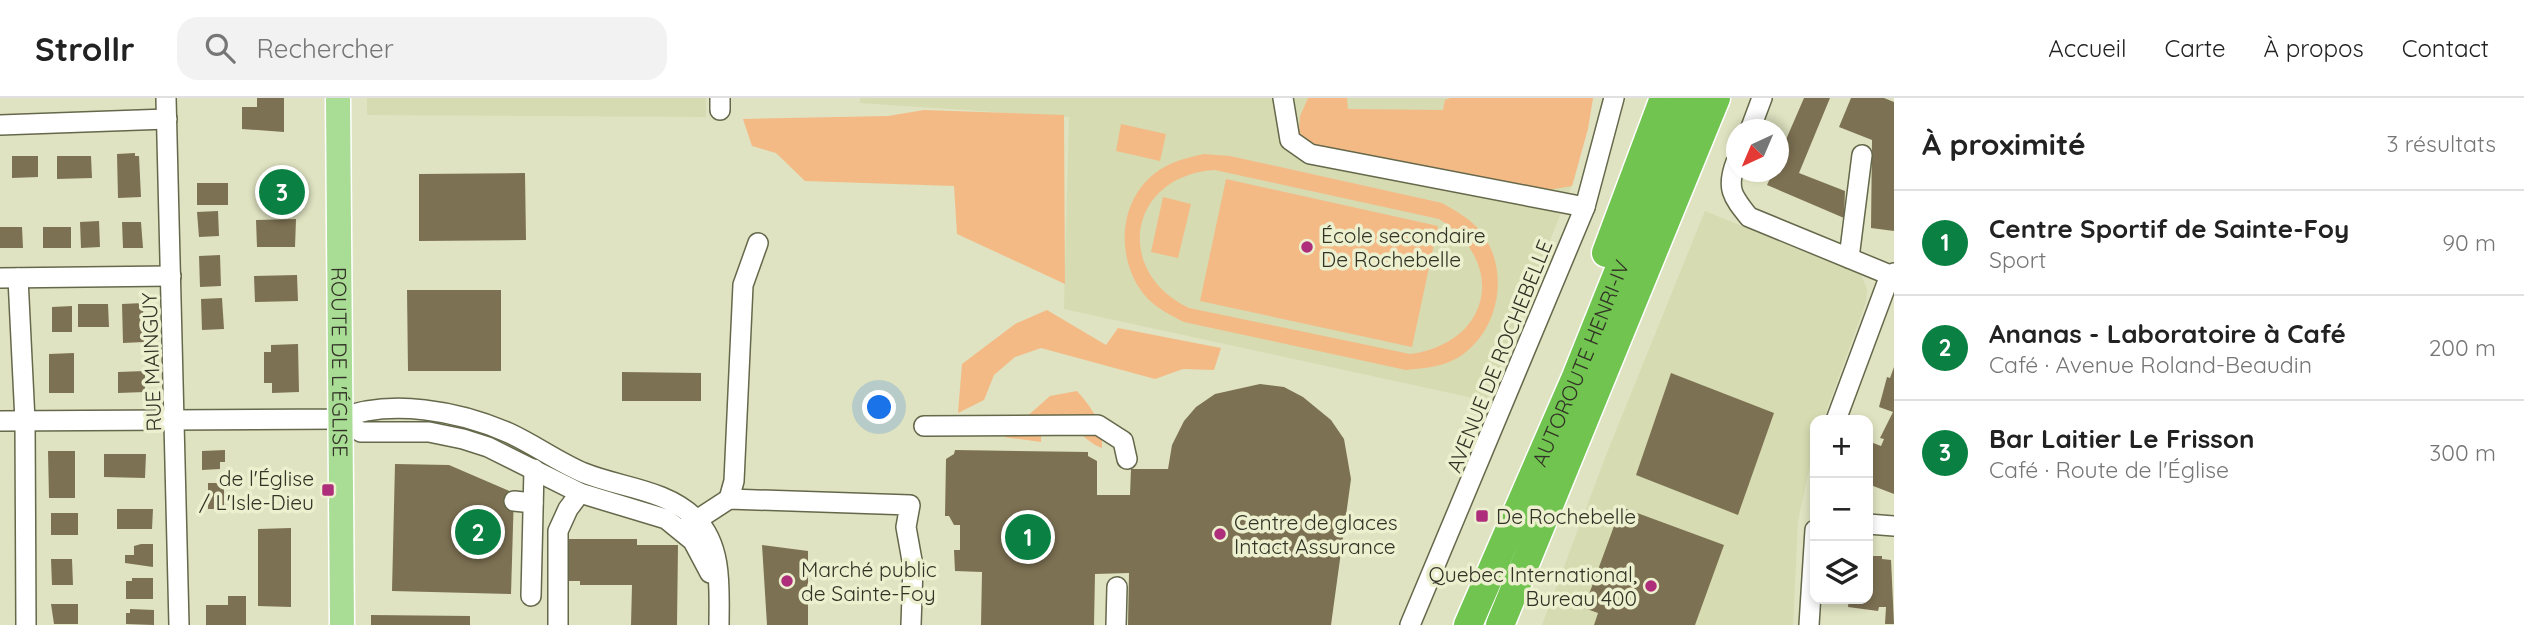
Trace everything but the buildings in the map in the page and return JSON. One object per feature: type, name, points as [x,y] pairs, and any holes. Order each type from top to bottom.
[{"type":"highway","points":[[1643,149],[1653,98]]},
{"type":"highway","points":[[1507,531],[1559,370],[1597,278],[1664,98]]},
{"type":"highway","name":"AUTOROUTE HENRI-IV","points":[[1468,625],[1576,377],[1688,98]]},
{"type":"highway","name":"AUTOROUTE HENRI-IV","points":[[1500,625],[1716,98]]},
{"type":"main road","name":"ROUTE DE L'ÉGLISE","points":[[338,98],[342,625]]},
{"type":"street","name":"RUE MAINGUY","points":[[166,98],[179,625]]},
{"type":"street","points":[[1283,98],[1290,140],[1310,154],[1585,207]]},
{"type":"street","name":"AVENUE DE ROCHEBELLE","points":[[1410,625],[1585,207],[1614,98]]},
{"type":"street","points":[[1754,119],[1762,98]]},
{"type":"street","points":[[0,125],[167,119]]},
{"type":"street","points":[[1849,258],[1863,155]]},
{"type":"street","points":[[1730,182],[1735,199],[1749,217],[1892,274],[1838,415]]},
{"type":"street","points":[[729,499],[734,481],[743,285],[758,243]]},
{"type":"street","points":[[26,625],[25,421],[9,278],[170,276]]},
{"type":"street","points":[[0,421],[339,419],[361,410],[424,410],[462,417],[508,433],[585,473],[659,495],[690,525],[718,597],[719,625]]},
{"type":"street","points":[[339,419],[361,432],[429,432],[463,439],[534,469],[580,493],[690,525],[729,499],[910,505],[906,527],[913,566],[911,625]]},
{"type":"street","points":[[924,426],[1098,425],[1123,441],[1127,459]]},
{"type":"street","points":[[531,596],[524,502],[534,469]]},
{"type":"street","points":[[558,625],[558,531],[568,509],[580,493]]},
{"type":"street","points":[[1873,524],[1894,526]]},
{"type":"street","points":[[1809,625],[1814,541]]},
{"type":"street","points":[[1116,625],[1117,587]]},
{"type":"shaded area","points":[[367,98],[706,98],[706,117],[367,115]]},
{"type":"shaded area","name":"École secondaire De Rochebelle","points":[[860,98],[1593,98],[1575,177],[1487,401],[1064,309],[1069,117],[860,103]]},
{"type":"shaded area","points":[[1308,98],[1347,98],[1348,109],[1443,110],[1445,100],[1450,98],[1593,98],[1588,129],[1572,186],[1542,191],[1307,143],[1299,132],[1300,116]]},
{"type":"shaded area","points":[[924,110],[1064,115],[1065,284],[957,234],[954,186],[805,181],[776,153],[752,146],[743,119],[888,116]]},
{"type":"shaded area","points":[[1121,124],[1166,134],[1160,161],[1116,151]]},
{"type":"shaded area","points":[[1204,154],[1230,156],[1442,203],[1454,210],[1471,221],[1484,236],[1497,268],[1496,302],[1483,333],[1459,357],[1447,363],[1406,370],[1184,322],[1165,312],[1148,299],[1130,269],[1125,235],[1127,218],[1133,201],[1154,174],[1171,163]],"holes":[[[1215,170],[1439,219],[1461,237],[1475,257],[1482,278],[1481,299],[1473,318],[1458,334],[1437,347],[1410,354],[1189,308],[1164,292],[1148,272],[1141,249],[1141,227],[1149,206],[1164,188],[1186,176]]]},
{"type":"shaded area","points":[[1226,179],[1438,226],[1412,347],[1200,301]]},
{"type":"shaded area","points":[[1163,197],[1191,204],[1178,258],[1151,252]]},
{"type":"shaded area","points":[[1705,211],[1861,275],[1867,289],[1866,302],[1825,415],[1810,415],[1810,465],[1798,521],[1793,625],[1542,625],[1607,453]]},
{"type":"shaded area","points":[[1047,310],[1106,345],[1118,328],[1221,348],[1214,370],[1183,369],[1155,379],[1041,348],[1015,357],[994,375],[984,400],[958,413],[962,364],[1015,324]]},
{"type":"shaded area","points":[[1077,391],[1096,417],[1102,448],[1056,416],[1041,425],[1041,442],[1004,437],[1050,396]]},
{"type":"place","name":"Bar Laitier Le Frisson","points":[[282,192]]},
{"type":"place","name":"École secondaire De Rochebelle","points":[[1307,247]]},
{"type":"place","name":"de l'Église / L'Isle-Dieu","points":[[328,490]]},
{"type":"place","name":"De Rochebelle","points":[[1482,516]]},
{"type":"place","name":"Ananas - Laboratoire à Café","points":[[478,532]]},
{"type":"place","name":"Centre de glaces Intact Assurance","points":[[1220,534]]},
{"type":"place","name":"Centre Sportif de Sainte-Foy","points":[[1028,537]]},
{"type":"place","name":"Marché public de Sainte-Foy","points":[[787,581]]},
{"type":"place","name":"Quebec International, Bureau 400","points":[[1651,586]]}]
